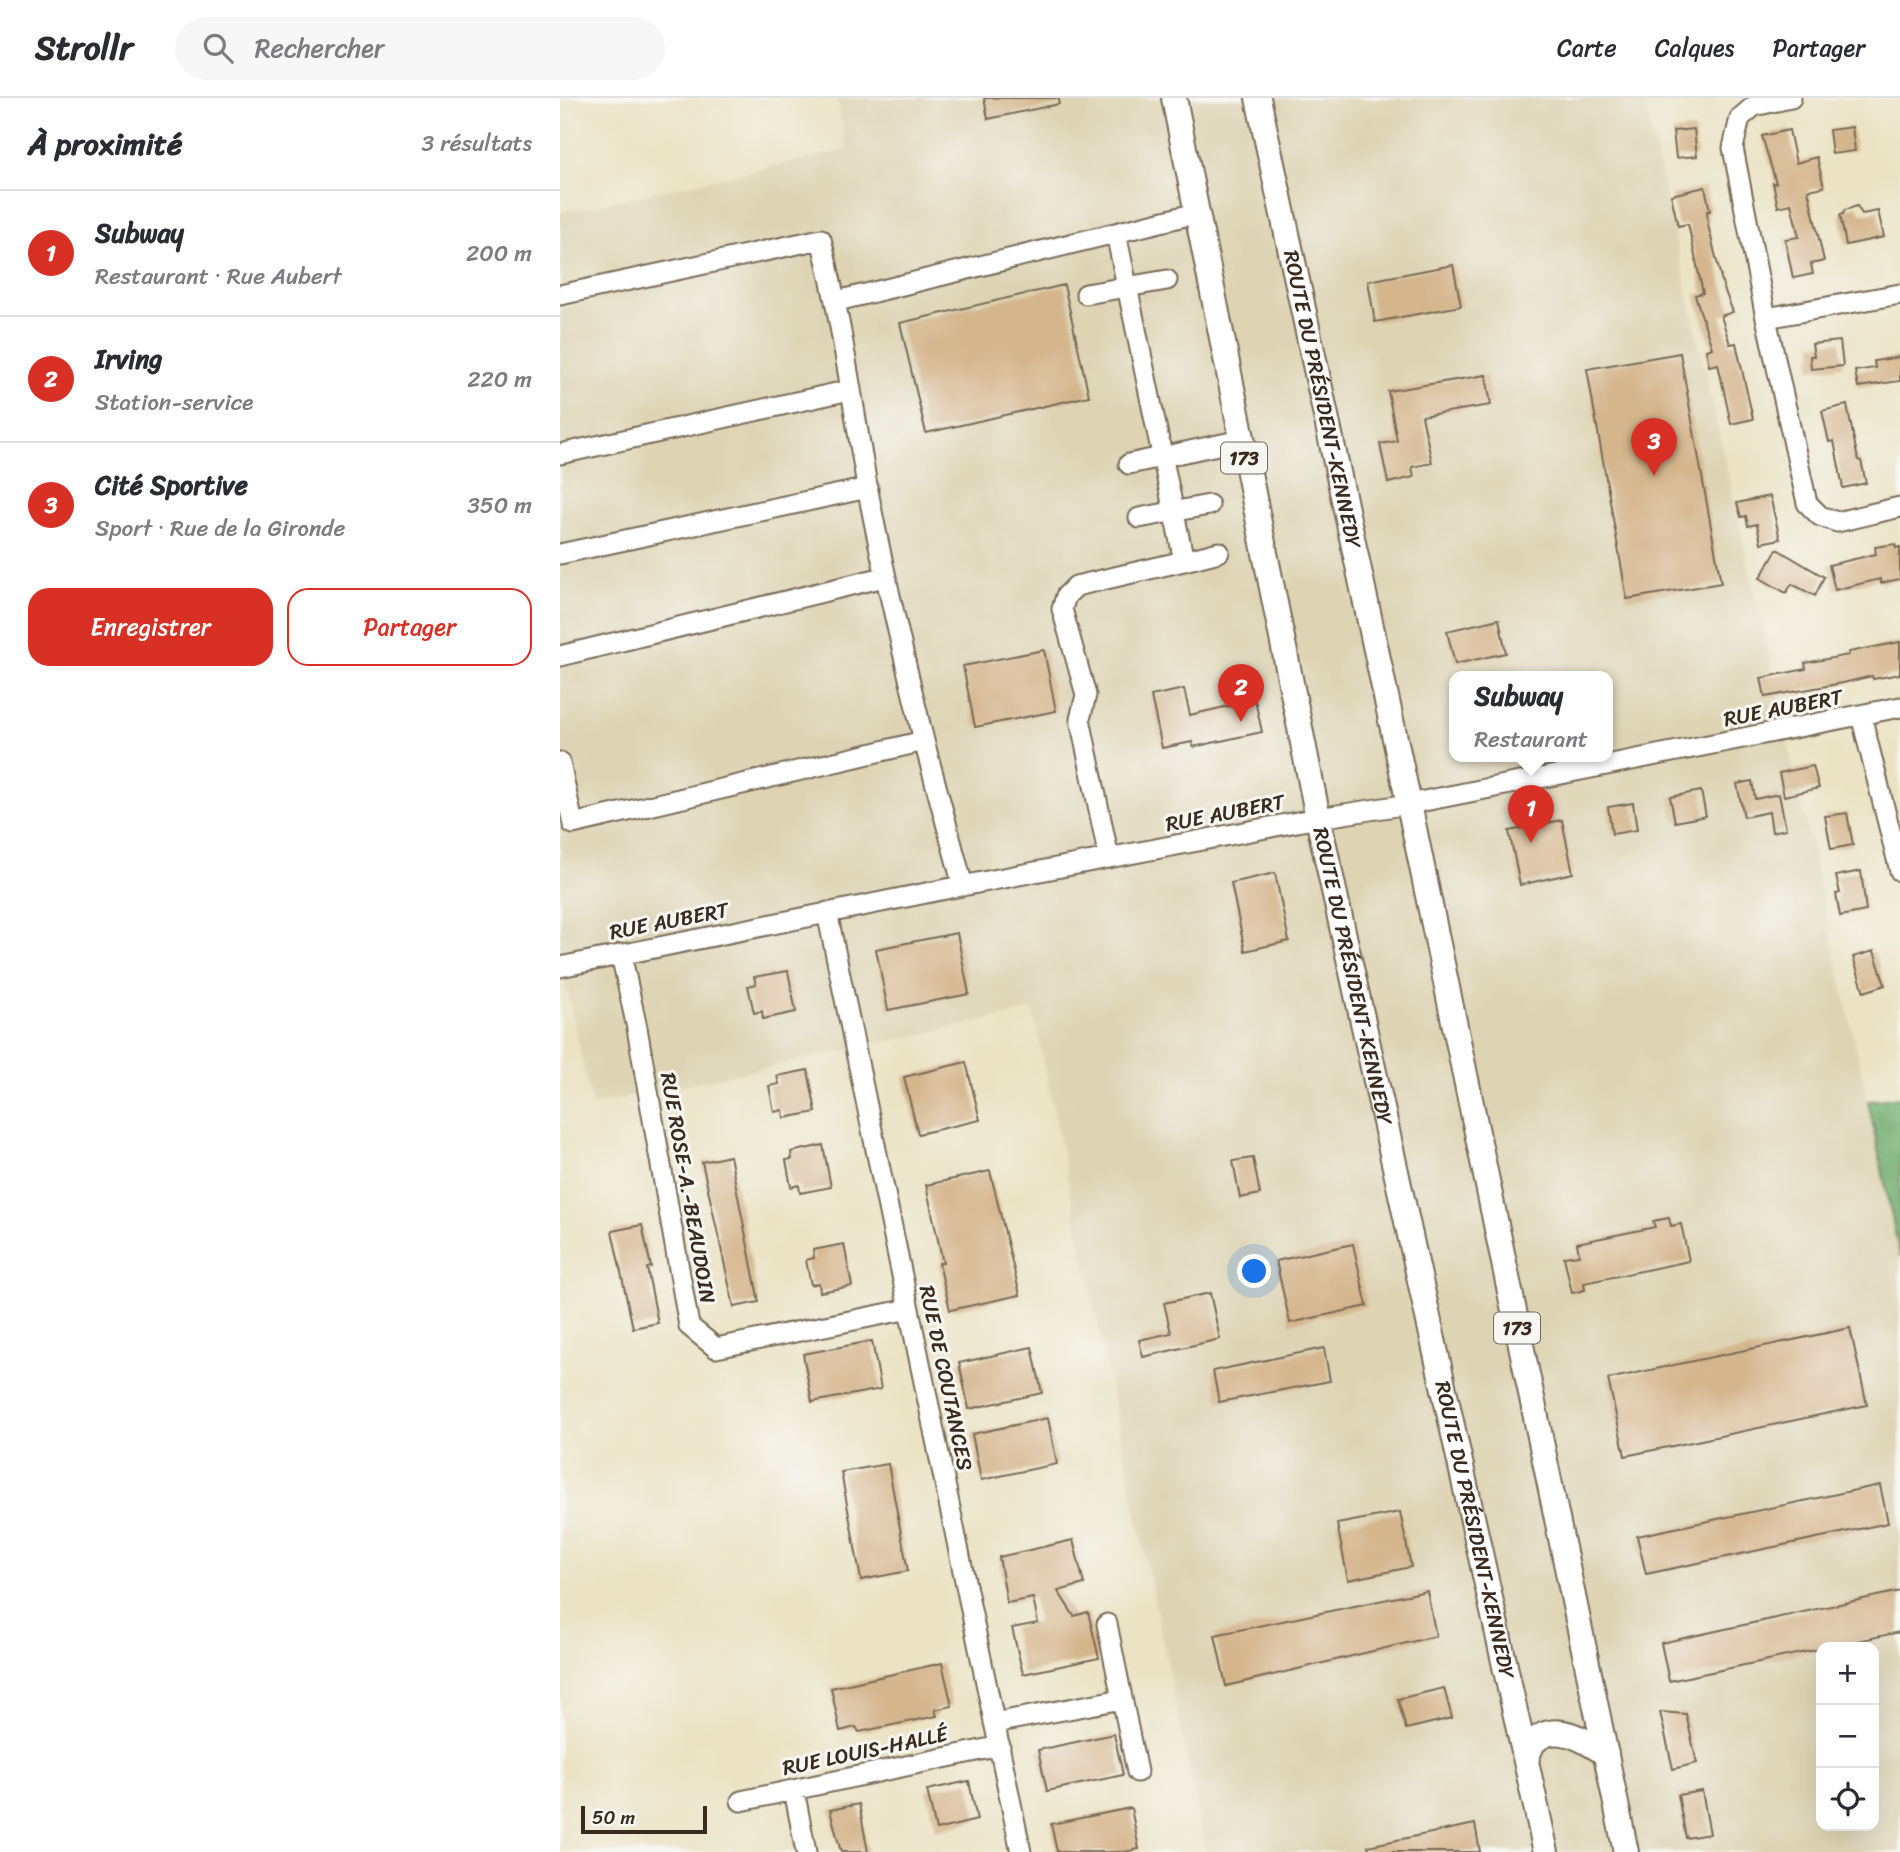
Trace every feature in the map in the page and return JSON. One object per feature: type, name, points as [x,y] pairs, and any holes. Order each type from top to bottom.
[{"type":"main road","name":"ROUTE DU PRÉSIDENT-KENNEDY","points":[[1174,98],[1318,818],[1546,1852]]},
{"type":"main road","name":"ROUTE DU PRÉSIDENT-KENNEDY","points":[[1258,98],[1409,804],[1626,1852]]},
{"type":"main road","points":[[1527,1757],[1534,1742],[1549,1733],[1567,1733],[1587,1741],[1606,1754]]},
{"type":"street","points":[[1791,98],[1754,106],[1740,118],[1733,148],[1766,318],[1807,503],[1820,516],[1837,522],[1900,507]]},
{"type":"street","points":[[837,301],[1197,213]]},
{"type":"street","points":[[1116,233],[1184,561]]},
{"type":"street","points":[[560,295],[821,239],[837,301],[850,390],[884,577],[963,886]]},
{"type":"street","points":[[1086,294],[1167,280]]},
{"type":"street","points":[[1766,318],[1900,294]]},
{"type":"street","points":[[560,454],[850,390]]},
{"type":"street","points":[[1129,464],[1241,440]]},
{"type":"street","points":[[560,554],[868,488]]},
{"type":"street","points":[[1139,518],[1209,505]]},
{"type":"street","points":[[1109,858],[1080,719],[1086,695],[1062,609],[1066,596],[1076,586],[1219,552]]},
{"type":"street","points":[[560,656],[884,577]]},
{"type":"street","name":"RUE AUBERT","points":[[560,967],[827,912],[1318,818],[1409,804],[1900,706]]},
{"type":"street","points":[[1861,715],[1900,871]]},
{"type":"street","points":[[560,762],[573,824],[924,741]]},
{"type":"street","name":"RUE DE COUTANCES","points":[[827,912],[1021,1852]]},
{"type":"street","name":"RUE ROSE-A.-BEAUDOIN","points":[[621,954],[637,1028],[689,1326],[716,1348],[909,1309]]},
{"type":"street","points":[[1107,1625],[1137,1772]]},
{"type":"street","points":[[995,1723],[1122,1699]]},
{"type":"street","name":"RUE LOUIS-HALLÉ","points":[[741,1801],[1000,1746]]},
{"type":"street","points":[[794,1790],[806,1852]]},
{"type":"shaded area","points":[[837,98],[1644,98],[1868,1101],[1900,1264],[1900,1852],[1206,1852],[1033,1010],[592,1105],[560,959],[560,213],[847,150]]},
{"type":"green space","points":[[1900,1097],[1900,1257],[1868,1101]]},
{"type":"building","points":[[984,98],[1059,98],[1059,104],[988,119]]},
{"type":"building","points":[[1852,127],[1855,151],[1832,154],[1829,130]]},
{"type":"building","points":[[1694,129],[1697,156],[1676,158],[1673,131]]},
{"type":"building","points":[[1789,130],[1796,163],[1817,157],[1824,187],[1808,190],[1824,261],[1811,264],[1813,274],[1793,278],[1785,239],[1799,237],[1791,204],[1778,207],[1773,183],[1776,183],[1762,136]]},
{"type":"building","points":[[1705,187],[1710,211],[1707,211],[1708,225],[1723,286],[1733,312],[1721,316],[1730,344],[1736,343],[1753,419],[1731,424],[1718,364],[1709,366],[1706,350],[1712,348],[1695,295],[1703,293],[1688,224],[1678,226],[1671,195]]},
{"type":"building","points":[[1857,206],[1862,214],[1878,211],[1884,237],[1846,245],[1840,215]]},
{"type":"building","points":[[1453,265],[1461,306],[1375,322],[1368,281]]},
{"type":"building","points":[[1064,285],[1089,396],[926,433],[900,323]]},
{"type":"building","points":[[1840,341],[1843,366],[1811,369],[1810,356],[1814,356],[1812,344]]},
{"type":"building","points":[[1680,353],[1721,583],[1627,599],[1587,369]]},
{"type":"building","points":[[1900,357],[1900,381],[1858,387],[1855,371],[1875,368],[1874,361]]},
{"type":"building","points":[[1486,375],[1491,405],[1422,416],[1432,463],[1412,467],[1414,477],[1388,483],[1380,444],[1397,441],[1388,391]]},
{"type":"building","points":[[1847,405],[1858,460],[1861,461],[1866,483],[1843,488],[1834,441],[1829,442],[1822,411]]},
{"type":"building","points":[[1770,496],[1780,539],[1761,543],[1757,524],[1748,526],[1746,516],[1741,517],[1737,503]]},
{"type":"building","points":[[1895,544],[1896,548],[1900,547],[1900,579],[1881,583],[1880,579],[1835,590],[1829,565],[1876,554],[1875,547]]},
{"type":"building","points":[[1777,549],[1824,577],[1815,596],[1792,584],[1786,593],[1760,578]]},
{"type":"building","points":[[1499,619],[1506,653],[1455,664],[1447,631]]},
{"type":"building","points":[[1900,642],[1900,674],[1873,679],[1872,676],[1765,697],[1761,678],[1806,669],[1805,663]]},
{"type":"building","points":[[1044,650],[1056,711],[975,727],[963,666]]},
{"type":"building","points":[[1184,689],[1190,715],[1255,700],[1262,732],[1193,747],[1192,742],[1162,748],[1151,696]]},
{"type":"building","points":[[1813,766],[1819,788],[1784,796],[1779,773]]},
{"type":"building","points":[[1752,781],[1755,799],[1779,794],[1786,829],[1772,832],[1769,812],[1744,817],[1737,784]]},
{"type":"building","points":[[1701,791],[1706,816],[1675,822],[1670,797]]},
{"type":"building","points":[[1633,803],[1637,830],[1612,834],[1608,807]]},
{"type":"building","points":[[1847,813],[1853,845],[1831,849],[1825,816]]},
{"type":"building","points":[[1562,820],[1573,873],[1520,885],[1509,831]]},
{"type":"building","points":[[1861,871],[1866,911],[1840,916],[1836,894],[1840,893],[1836,876]]},
{"type":"building","points":[[1275,873],[1289,941],[1245,951],[1231,883]]},
{"type":"building","points":[[957,933],[969,994],[888,1010],[876,949]]},
{"type":"building","points":[[1874,951],[1885,985],[1864,992],[1853,957]]},
{"type":"building","points":[[788,971],[796,1012],[763,1019],[762,1011],[754,1013],[748,986],[756,984],[754,977]]},
{"type":"building","points":[[966,1062],[980,1120],[918,1134],[904,1077]]},
{"type":"building","points":[[808,1070],[816,1112],[784,1118],[783,1110],[774,1112],[769,1086],[779,1084],[777,1076]]},
{"type":"building","points":[[823,1145],[831,1187],[800,1193],[799,1185],[791,1187],[786,1160],[792,1159],[791,1152]]},
{"type":"building","points":[[730,1156],[759,1302],[734,1307],[702,1162]]},
{"type":"building","points":[[1253,1158],[1260,1194],[1240,1198],[1233,1161]]},
{"type":"building","points":[[990,1171],[1020,1295],[950,1310],[926,1185]]},
{"type":"building","points":[[1669,1218],[1671,1226],[1681,1224],[1689,1261],[1584,1283],[1585,1290],[1572,1293],[1564,1257],[1579,1255],[1577,1243],[1655,1227],[1653,1221]]},
{"type":"building","points":[[642,1225],[651,1267],[647,1268],[658,1323],[633,1328],[612,1231]]},
{"type":"building","points":[[844,1244],[852,1286],[820,1292],[819,1283],[811,1285],[806,1260],[814,1258],[813,1250]]},
{"type":"building","points":[[1353,1244],[1367,1306],[1290,1323],[1276,1261]]},
{"type":"building","points":[[1210,1293],[1220,1339],[1143,1357],[1139,1340],[1171,1333],[1164,1303]]},
{"type":"building","points":[[1850,1328],[1867,1405],[1625,1456],[1608,1379]]},
{"type":"building","points":[[872,1341],[881,1389],[812,1402],[803,1354]]},
{"type":"building","points":[[1032,1347],[1042,1393],[969,1409],[959,1363]]},
{"type":"building","points":[[1324,1348],[1330,1381],[1219,1402],[1213,1371]]},
{"type":"building","points":[[1048,1418],[1057,1464],[981,1480],[972,1434]]},
{"type":"building","points":[[888,1464],[908,1571],[861,1580],[841,1472]]},
{"type":"building","points":[[1880,1485],[1888,1523],[1646,1574],[1637,1536]]},
{"type":"building","points":[[1400,1512],[1411,1567],[1348,1580],[1337,1524]]},
{"type":"building","points":[[1073,1540],[1084,1584],[1058,1591],[1074,1616],[1088,1612],[1099,1658],[1023,1674],[1012,1628],[1038,1623],[1033,1598],[1007,1603],[999,1557]]},
{"type":"building","points":[[1427,1591],[1436,1636],[1226,1686],[1215,1635]]},
{"type":"building","points":[[1900,1591],[1900,1632],[1853,1642],[1816,1642],[1816,1650],[1669,1681],[1661,1643]]},
{"type":"building","points":[[942,1663],[952,1706],[935,1710],[937,1716],[859,1732],[856,1727],[840,1731],[831,1688]]},
{"type":"building","points":[[1444,1688],[1452,1718],[1406,1729],[1398,1699]]},
{"type":"building","points":[[1660,1712],[1686,1714],[1697,1763],[1673,1769]]},
{"type":"building","points":[[1114,1734],[1123,1775],[1047,1791],[1038,1750]]},
{"type":"building","points":[[969,1781],[977,1820],[936,1830],[927,1790]]},
{"type":"building","points":[[1702,1791],[1710,1834],[1686,1838],[1678,1795]]},
{"type":"building","points":[[859,1804],[868,1852],[841,1852],[830,1810]]},
{"type":"building","points":[[1131,1808],[1139,1849],[1124,1852],[1057,1852],[1051,1824]]},
{"type":"building","points":[[1475,1824],[1480,1852],[1369,1852],[1368,1846]]},
{"type":"place","name":"Cité Sportive","points":[[1654,476]]},
{"type":"place","name":"Irving","points":[[1241,722]]},
{"type":"place","name":"Subway","points":[[1531,843]]}]
